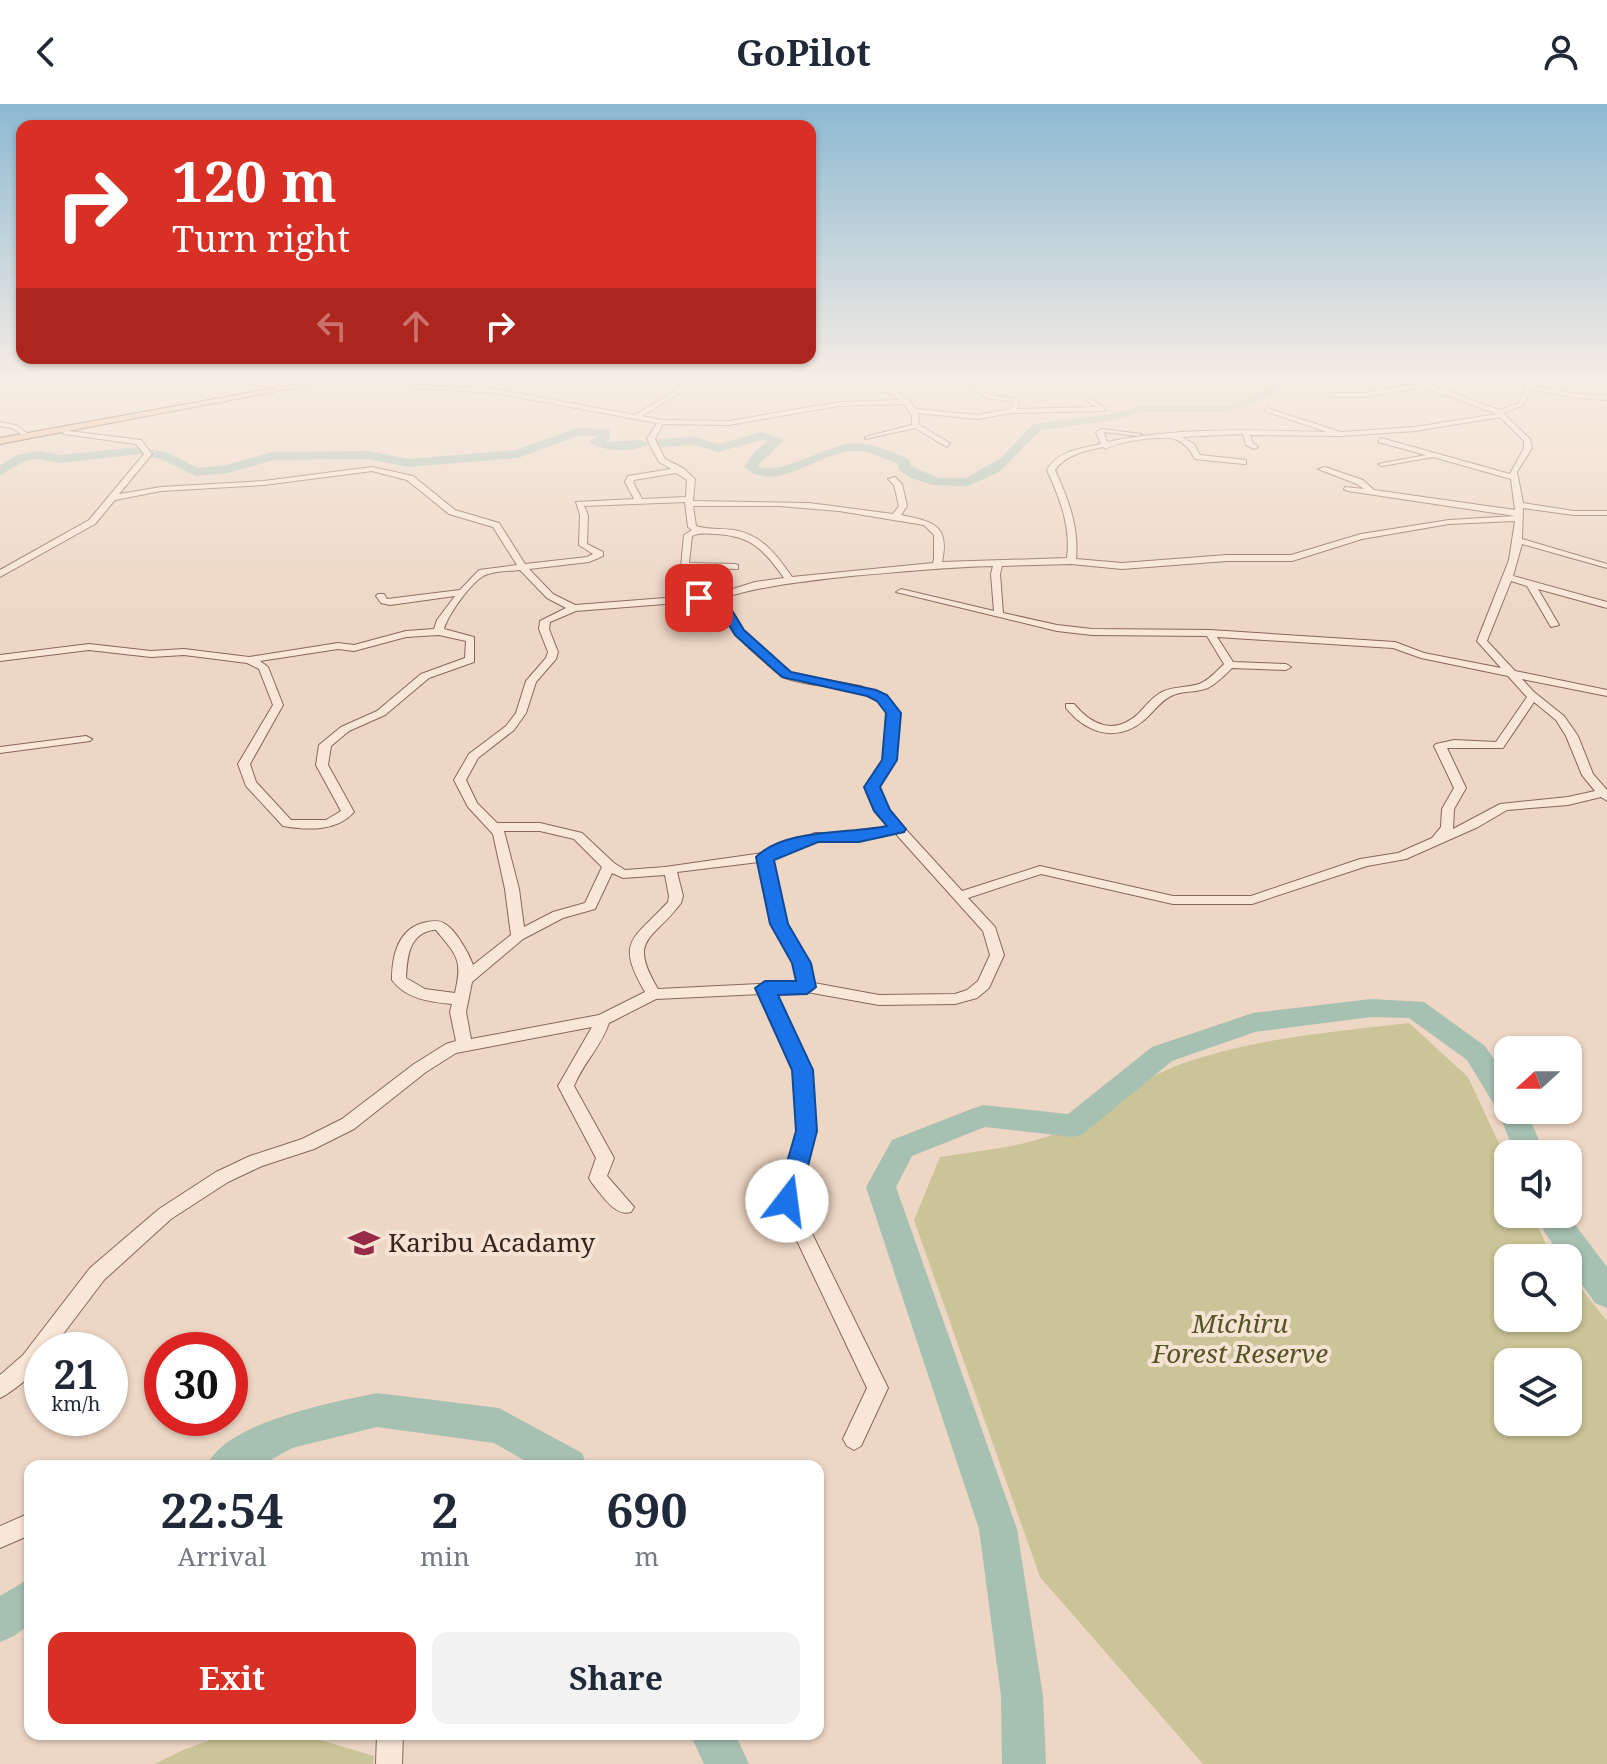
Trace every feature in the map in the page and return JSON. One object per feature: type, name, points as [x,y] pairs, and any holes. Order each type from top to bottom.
[{"type":"street","points":[[0,574],[92,522],[110,498],[121,490],[143,458]]},
{"type":"street","points":[[661,458],[691,479],[689,502],[692,527],[738,532],[756,539],[790,580]]},
{"type":"street","points":[[1064,458],[1051,467],[1070,512],[1075,543],[1071,561]]},
{"type":"street","points":[[1211,458],[1243,462]]},
{"type":"street","points":[[1382,464],[1419,458]]},
{"type":"street","points":[[1444,458],[1515,478]]},
{"type":"street","points":[[1521,458],[1513,472],[1519,512],[1520,541],[1516,559],[1505,577],[1494,613],[1481,637],[1508,671],[1560,718],[1572,736],[1588,775],[1605,796]]},
{"type":"street","points":[[110,498],[161,489],[264,483],[357,469],[383,470],[410,478],[452,512],[490,521],[523,567],[555,602],[574,608]]},
{"type":"street","points":[[1322,469],[1360,482],[1374,492]]},
{"type":"street","points":[[639,501],[629,482],[631,478],[680,470]]},
{"type":"street","points":[[892,479],[898,484],[903,506],[895,517]]},
{"type":"street","points":[[1348,489],[1519,512],[1607,513]]},
{"type":"street","points":[[441,632],[442,620],[482,572],[505,566],[523,567],[589,559],[600,554],[583,545],[584,515],[579,504],[756,502],[842,507],[933,526],[939,536],[937,565]]},
{"type":"street","points":[[518,936],[512,889],[499,833],[472,804],[460,780],[473,756],[510,728],[521,713],[531,681],[551,659],[553,652],[544,629],[545,621],[574,608],[718,597],[755,585],[937,565],[1071,561],[1122,566],[1227,558],[1292,558],[1361,537],[1519,512]]},
{"type":"street","points":[[698,530],[688,535],[684,565],[735,567]]},
{"type":"street","points":[[1520,541],[1604,566]]},
{"type":"street","points":[[998,615],[1001,603],[994,576],[999,563]]},
{"type":"street","points":[[895,568],[907,594],[1057,628],[1092,632],[1210,633],[1395,645],[1421,655],[1607,693]]},
{"type":"street","points":[[1505,577],[1604,606]]},
{"type":"street","points":[[1531,585],[1554,625]]},
{"type":"street","points":[[381,596],[384,601],[394,604],[420,597],[463,592]]},
{"type":"street","points":[[0,1388],[30,1362],[97,1274],[165,1214],[222,1177],[308,1144],[348,1124],[420,1068],[464,1044],[602,1020],[654,994],[807,987],[907,1001],[955,999],[972,994],[984,984],[997,955],[990,930],[882,811],[872,787],[890,760],[894,713],[882,698],[864,690],[787,675],[739,633],[718,597]]},
{"type":"street","points":[[0,658],[89,647],[151,654],[184,652],[249,660],[338,646],[354,648],[406,634],[441,632],[471,639],[470,660],[425,676],[390,706],[345,729],[325,745],[322,765],[348,812],[341,820],[313,826],[287,823],[250,783],[244,764],[278,705],[263,667],[249,660]]},
{"type":"street","points":[[1210,633],[1230,665]]},
{"type":"street","points":[[1070,706],[1082,723],[1097,730],[1121,727],[1141,717],[1145,709],[1168,693],[1204,685],[1230,665],[1286,667]]},
{"type":"street","points":[[1436,841],[1447,828],[1448,809],[1460,788],[1440,746],[1454,743],[1499,746],[1533,696]]},
{"type":"street","points":[[0,750],[86,739]]},
{"type":"street","points":[[959,896],[1040,870],[1173,900],[1252,900],[1365,862],[1391,859],[1436,841],[1504,807],[1605,796]]},
{"type":"street","points":[[494,827],[540,827],[578,836],[609,866],[623,874],[669,871],[765,857],[815,837],[859,837],[898,829]]},
{"type":"street","points":[[765,857],[779,924],[802,963],[807,987]]},
{"type":"street","points":[[466,979],[518,936],[558,915],[590,906],[609,866]]},
{"type":"street","points":[[654,994],[641,974],[634,947],[637,939],[674,903],[676,896],[669,871]]},
{"type":"street","points":[[461,999],[418,993],[399,980],[398,968],[411,934],[426,925],[441,927],[461,952],[466,964],[466,979],[458,1012],[464,1044]]},
{"type":"street","points":[[765,988],[803,1070],[807,1131],[787,1201],[878,1388],[854,1439]]},
{"type":"street","points":[[602,1020],[598,1038],[570,1073],[566,1086],[605,1158],[598,1178],[625,1207]]},
{"type":"street","points":[[0,1537],[24,1527]]},
{"type":"street","points":[[389,1764],[390,1740]]},
{"type":"green space","name":"Michiru Forest Reserve","points":[[1409,1023],[1468,1077],[1497,1140],[1494,1140],[1494,1228],[1539,1228],[1546,1244],[1494,1244],[1494,1332],[1582,1332],[1582,1290],[1607,1321],[1607,1764],[1203,1764],[1040,1577],[914,1220],[940,1157],[1007,1147],[1055,1134],[1166,1070],[1209,1055],[1294,1037]]},
{"type":"green space","points":[[210,1740],[321,1740],[374,1756],[373,1764],[155,1764]]},
{"type":"waterway","points":[[0,471],[20,458]]},
{"type":"waterway","points":[[57,458],[65,458]]},
{"type":"waterway","points":[[170,458],[196,472],[228,469],[264,458]]},
{"type":"waterway","points":[[386,458],[408,463],[463,458]]},
{"type":"waterway","points":[[756,458],[750,467],[761,472],[787,469],[814,458]]},
{"type":"waterway","points":[[895,458],[905,462],[904,467],[920,477],[954,483],[982,477],[1008,458]]},
{"type":"waterway","points":[[1024,1764],[1022,1696],[998,1529],[881,1187],[902,1148],[984,1116],[1073,1126],[1162,1054],[1253,1023],[1371,1008],[1415,1009],[1476,1053],[1494,1081]]},
{"type":"waterway","points":[[1518,1124],[1524,1140]]},
{"type":"waterway","points":[[1559,1228],[1607,1293]]},
{"type":"waterway","points":[[235,1460],[286,1431],[377,1410],[499,1426],[558,1460]]},
{"type":"waterway","points":[[0,1622],[24,1603]]},
{"type":"waterway","points":[[715,1740],[727,1764]]},
{"type":"place","name":"Karibu Acadamy","points":[[364,1243]]},
{"type":"route","points":[[699,598],[718,597],[739,633],[787,675],[872,693],[882,698],[894,713],[890,760],[875,778],[872,787],[882,811],[898,829],[850,838],[824,835],[765,857],[779,924],[802,963],[807,987],[765,988],[803,1070],[807,1131],[787,1201]]}]
